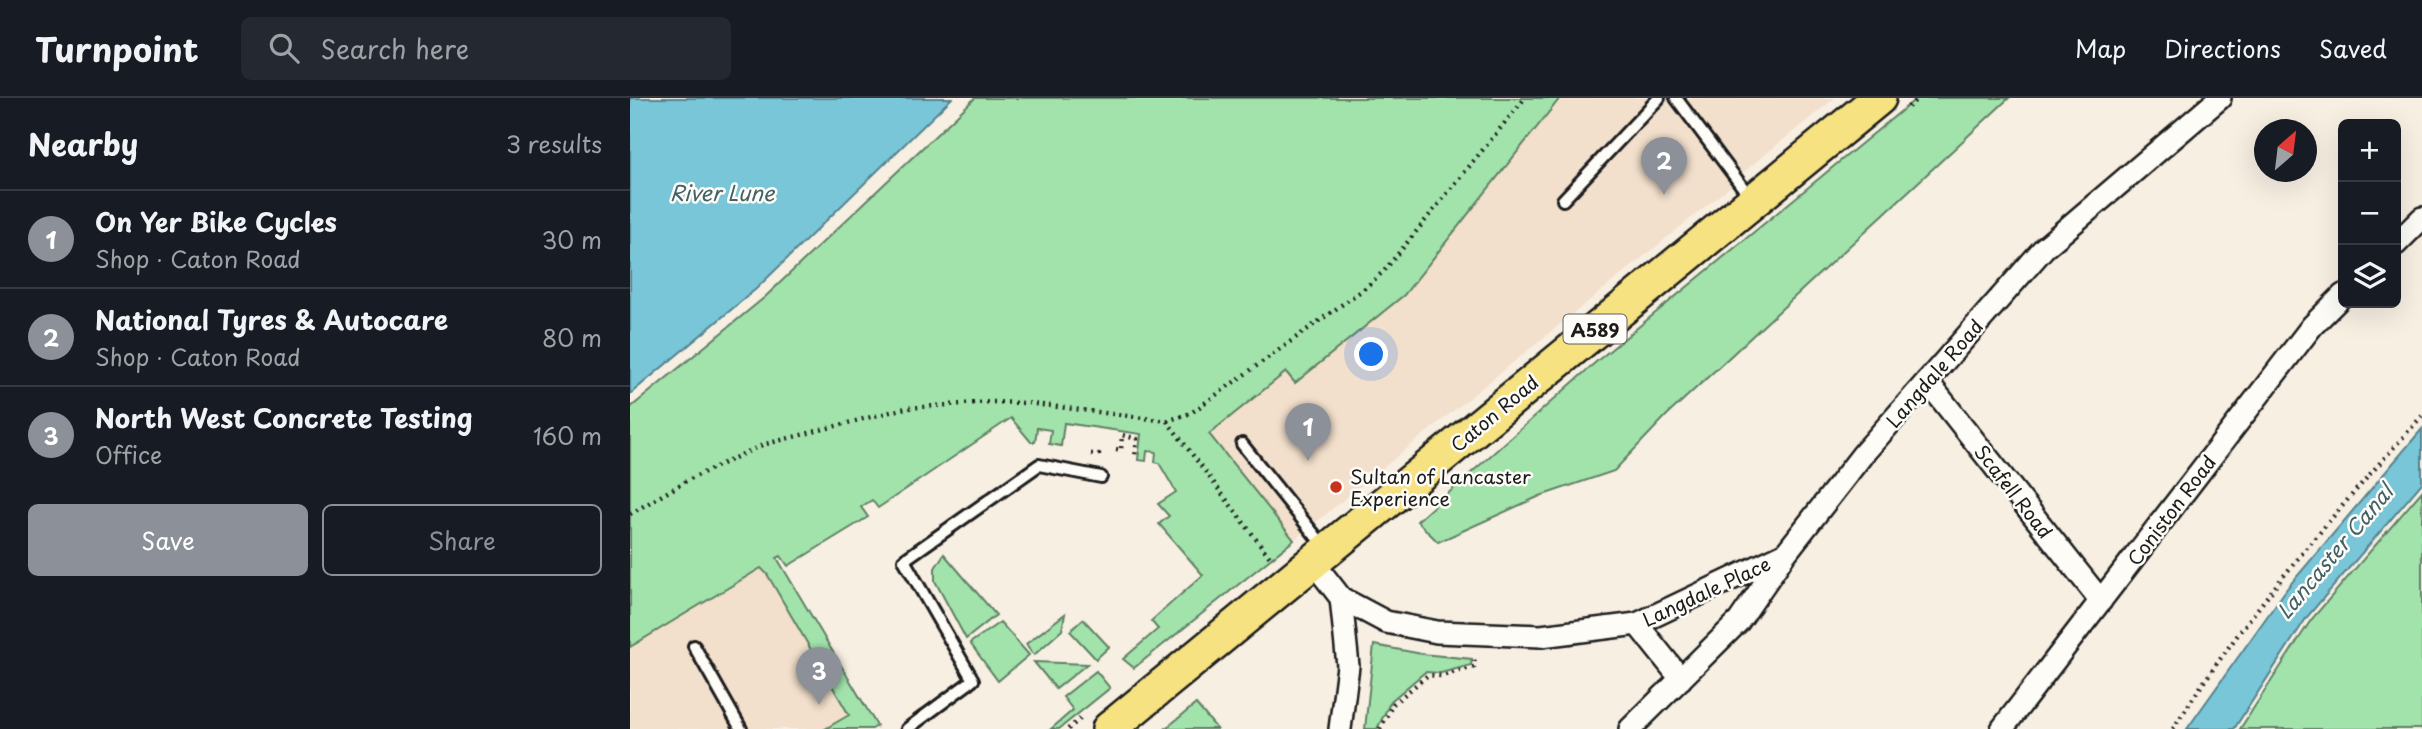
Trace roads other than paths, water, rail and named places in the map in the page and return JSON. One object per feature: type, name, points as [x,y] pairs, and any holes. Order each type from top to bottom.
[{"type":"main road","name":"Caton Road","points":[[1109,729],[1879,98]]},
{"type":"street","name":"Langdale Road","points":[[1630,729],[1739,621],[1785,554],[1863,454],[2044,248],[2220,98]]},
{"type":"street","points":[[2401,239],[2422,218]]},
{"type":"street","name":"Coniston Road","points":[[2003,729],[2312,326],[2338,300]]},
{"type":"street","name":"Scafell Road","points":[[1927,381],[2101,601]]},
{"type":"street","name":"Langdale Place","points":[[1320,557],[1340,598],[1386,622],[1437,632],[1541,636],[1637,624],[1785,554]]},
{"type":"street","points":[[1340,598],[1348,666],[1340,729]]},
{"type":"street","points":[[1637,624],[1681,679]]},
{"type":"lane","points":[[1563,200],[1659,98]]},
{"type":"lane","points":[[1677,99],[1753,202]]},
{"type":"lane","points":[[1242,444],[1320,557]]},
{"type":"lane","points":[[906,729],[973,680],[904,560],[1039,465],[1101,477]]},
{"type":"lane","points":[[694,646],[741,729]]},
{"type":"water","name":"River Lune","points":[[630,98],[952,98],[756,289],[630,394]]},
{"type":"water","name":"Lancaster Canal","points":[[2422,429],[2422,483],[2307,617],[2234,729],[2187,729],[2288,587]]},
{"type":"place","name":"National Tyres & Autocare","points":[[1664,195]]},
{"type":"place","name":"On Yer Bike Cycles","points":[[1308,461]]},
{"type":"place","name":"Sultan of Lancaster Experience","points":[[1336,487]]},
{"type":"place","name":"North West Concrete Testing","points":[[819,705]]}]
